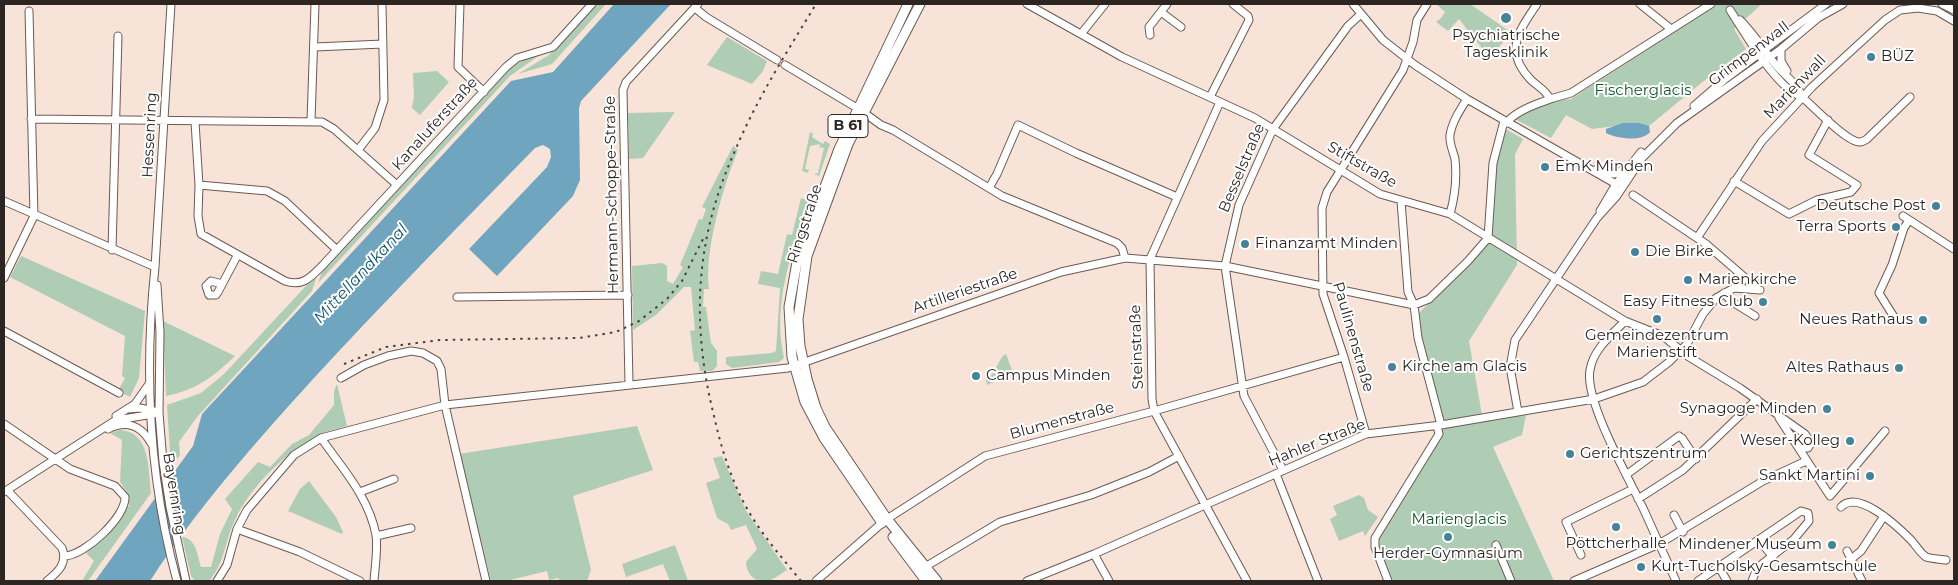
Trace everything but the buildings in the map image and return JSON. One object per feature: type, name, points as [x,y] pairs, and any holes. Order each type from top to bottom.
[{"type":"main road","name":"Ringstraße","points":[[908,4],[860,110],[806,256],[798,319],[804,363],[813,401],[825,428],[885,521],[937,581]]},
{"type":"main road","name":"Ringstraße","points":[[920,4],[838,149],[795,270],[789,317],[794,366],[801,391],[814,420],[926,581]]},
{"type":"street","name":"Hessenring","points":[[150,413],[151,309],[171,4]]},
{"type":"street","points":[[311,122],[315,4]]},
{"type":"street","points":[[358,150],[375,128],[384,100],[382,4]]},
{"type":"street","points":[[460,4],[458,66],[484,92]]},
{"type":"street","name":"Kanaluferstraße","points":[[237,256],[294,284],[309,279],[512,62],[553,47],[592,4]]},
{"type":"street","name":"Stiftstraße","points":[[1027,4],[1140,66],[1220,102],[1273,129],[1380,194],[1450,214],[1625,321],[1663,336],[1697,363],[1757,399],[1801,431],[1811,444],[1808,448],[1799,448]]},
{"type":"street","points":[[1081,34],[1105,4]]},
{"type":"street","points":[[1150,35],[1150,27],[1168,4]]},
{"type":"street","points":[[1210,98],[1250,18],[1233,4]]},
{"type":"street","points":[[1353,4],[1383,40],[1407,60],[1467,99],[1616,184],[1626,181]]},
{"type":"street","name":"Paulinenstraße","points":[[1366,434],[1322,285],[1323,203],[1379,111],[1407,60],[1417,20],[1427,4]]},
{"type":"street","points":[[1537,4],[1519,32],[1515,52],[1524,72],[1550,99]]},
{"type":"street","points":[[1640,4],[1671,29]]},
{"type":"street","points":[[1414,305],[1429,299],[1468,261],[1488,238],[1493,163],[1505,122],[1513,116],[1570,92],[1712,4]]},
{"type":"street","name":"Grimpenwall","points":[[1597,218],[1605,200],[1628,168],[1673,121],[1826,4]]},
{"type":"street","name":"Grimpenwall","points":[[1597,218],[1642,158],[1670,130],[1781,50],[1818,18],[1843,4]]},
{"type":"street","points":[[1942,4],[1954,10]]},
{"type":"street","points":[[696,6],[706,17],[777,60]]},
{"type":"street","name":"Hermann-Schoppe-Straße","points":[[629,384],[623,90],[626,82],[696,6]]},
{"type":"street","points":[[1727,7],[1795,94],[1802,97],[1841,132],[1859,142],[1867,139],[1889,113],[1910,97]]},
{"type":"street","name":"Marienwall","points":[[1697,238],[1756,148],[1802,97],[1894,13],[1908,8],[1930,9],[1954,21]]},
{"type":"street","points":[[4,278],[34,216],[29,11]]},
{"type":"street","points":[[1161,12],[1181,28]]},
{"type":"street","name":"Besselstraße","points":[[1318,581],[1280,472],[1248,406],[1242,386],[1225,266],[1239,205],[1273,129],[1348,26],[1361,14]]},
{"type":"street","points":[[112,250],[118,36]]},
{"type":"street","points":[[315,47],[383,44]]},
{"type":"street","points":[[1781,50],[1781,64],[1802,97]]},
{"type":"street","points":[[1767,59],[1796,86]]},
{"type":"street","points":[[786,65],[860,110],[881,126],[893,130],[1002,196],[1117,243],[1122,248],[1125,258]]},
{"type":"street","points":[[1450,214],[1454,199],[1455,162],[1450,134],[1455,120],[1467,99]]},
{"type":"street","name":"Steinstraße","points":[[1220,102],[1150,259],[1154,411],[1247,581]]},
{"type":"street","points":[[31,119],[322,122],[334,129],[397,186]]},
{"type":"street","points":[[1734,181],[1789,214],[1817,200],[1851,192],[1857,184],[1809,155],[1828,120]]},
{"type":"street","points":[[194,122],[199,186],[198,216],[201,234],[237,256],[222,284]]},
{"type":"street","points":[[988,188],[997,174],[1018,125],[1076,153],[1177,196]]},
{"type":"street","points":[[1586,166],[1610,174],[1628,168]]},
{"type":"street","points":[[199,186],[267,191],[285,201],[337,250]]},
{"type":"street","points":[[1633,195],[1697,238],[1760,290],[1740,287],[1724,293],[1755,316]]},
{"type":"street","points":[[4,201],[34,216],[155,267]]},
{"type":"street","points":[[1388,581],[1375,547],[1374,538],[1439,434],[1439,426],[1418,338],[1414,305],[1408,292],[1400,201]]},
{"type":"street","points":[[1518,412],[1510,367],[1515,340],[1597,218]]},
{"type":"street","points":[[1894,317],[1880,293],[1892,266],[1906,218],[1954,249]]},
{"type":"street","name":"Artilleriestraße","points":[[232,546],[237,529],[255,498],[299,451],[320,438],[445,405],[794,366],[1062,272],[1125,258],[1225,266],[1414,305]]},
{"type":"street","name":"Hessenring","points":[[155,267],[160,332],[159,413]]},
{"type":"street","name":"Hahler Straße","points":[[1029,581],[1366,434],[1439,426],[1594,399],[1643,382],[1692,337],[1709,306],[1724,293]]},
{"type":"street","points":[[457,297],[628,295]]},
{"type":"street","points":[[1625,321],[1601,346],[1591,364],[1589,377],[1594,399],[1626,475],[1676,581]]},
{"type":"street","points":[[4,332],[119,393]]},
{"type":"street","points":[[341,378],[364,365],[388,356],[412,351],[423,353],[437,361],[441,368],[445,405],[486,581]]},
{"type":"street","name":"Blumenstraße","points":[[816,581],[885,521],[985,456],[1154,411],[1344,357]]},
{"type":"street","points":[[65,556],[56,541],[6,491],[128,409],[149,384]]},
{"type":"street","points":[[1638,499],[1666,483],[1696,459],[1757,399]]},
{"type":"street","points":[[128,409],[150,413]]},
{"type":"street","name":"Bayernring","points":[[150,413],[156,478],[172,564],[177,581]]},
{"type":"street","points":[[100,428],[123,417],[159,413]]},
{"type":"street","name":"Bayernring","points":[[159,413],[163,462],[179,554],[186,581]]},
{"type":"street","points":[[1776,413],[1830,496],[1885,431]]},
{"type":"street","points":[[4,424],[54,459],[78,473],[120,489],[125,499],[120,513],[102,533],[83,550],[65,556]]},
{"type":"street","points":[[100,428],[108,429],[122,424],[133,426],[144,432],[152,445]]},
{"type":"street","points":[[1626,475],[1681,437],[1696,459]]},
{"type":"street","points":[[320,438],[360,492],[376,536],[374,581]]},
{"type":"street","points":[[1873,446],[1881,447]]},
{"type":"street","points":[[925,567],[1000,522],[1091,495],[1149,472],[1179,456]]},
{"type":"street","points":[[1574,581],[1683,532],[1763,481],[1806,461]]},
{"type":"street","points":[[360,492],[394,479]]},
{"type":"street","points":[[1581,555],[1566,522],[1633,489]]},
{"type":"street","points":[[1841,507],[1846,502],[1855,501],[1884,516],[1927,557],[1946,560]]},
{"type":"street","points":[[1698,581],[1801,511],[1808,513],[1809,521],[1800,532],[1757,568],[1752,581]]},
{"type":"street","points":[[1674,515],[1683,532]]},
{"type":"street","points":[[1850,560],[1862,551],[1884,516]]},
{"type":"street","points":[[376,536],[411,528]]},
{"type":"street","points":[[237,529],[300,552],[360,581]]},
{"type":"street","points":[[1759,540],[1772,557]]},
{"type":"street","points":[[1496,545],[1512,581]]},
{"type":"street","points":[[217,581],[227,565],[232,546]]},
{"type":"street","points":[[223,581],[232,563],[232,546]]},
{"type":"street","points":[[1847,551],[1859,580]]},
{"type":"street","points":[[1094,554],[1109,581]]},
{"type":"street","points":[[46,581],[60,568],[65,556]]},
{"type":"street","points":[[1719,567],[1727,581]]},
{"type":"green space","points":[[596,4],[606,4],[552,64],[518,74],[549,55]]},
{"type":"green space","points":[[1436,4],[1470,4],[1512,33],[1489,57],[1459,19],[1448,31],[1436,22],[1445,12]]},
{"type":"green space","name":"Fischerglacis","points":[[1718,4],[1762,4],[1734,29],[1746,49],[1649,126],[1631,124],[1592,129],[1566,115],[1551,138],[1513,118],[1553,101],[1571,99]]},
{"type":"green space","points":[[727,37],[767,61],[763,71],[752,84],[707,65]]},
{"type":"green space","points":[[544,52],[510,76],[318,283],[323,269],[509,69],[523,60]]},
{"type":"green space","points":[[437,71],[449,82],[420,115],[412,108],[414,96],[413,73]]},
{"type":"green space","points":[[675,112],[643,158],[629,159],[628,113]]},
{"type":"green space","name":"Marienglacis","points":[[1504,128],[1523,139],[1515,154],[1517,265],[1469,341],[1483,421],[1526,415],[1522,435],[1493,447],[1554,581],[1383,581],[1373,537],[1442,435],[1415,317],[1485,247],[1494,165]]},
{"type":"green space","points":[[810,132],[813,134],[812,137],[823,144],[825,141],[830,144],[819,176],[814,174],[818,173],[824,148],[819,147],[820,144],[810,146],[805,169],[809,170],[808,173],[802,171]]},
{"type":"green space","points":[[733,146],[738,150],[726,182],[716,219],[709,256],[709,289],[704,289],[703,307],[706,307],[711,343],[717,351],[717,366],[712,371],[700,371],[698,362],[694,362],[690,331],[695,330],[691,287],[684,287],[656,315],[633,330],[632,266],[662,263],[667,266],[667,281],[673,284],[683,267],[680,265],[699,219],[702,220],[706,209],[702,207]]},
{"type":"green space","points":[[801,198],[810,201],[796,239],[785,278],[780,318],[784,358],[779,362],[732,368],[726,364],[726,357],[772,353],[776,351],[780,288],[758,284],[761,271],[778,274],[787,234],[792,235]]},
{"type":"green space","points":[[21,256],[145,311],[139,378],[130,397],[118,391],[125,378],[122,376],[125,336],[10,277]]},
{"type":"green space","points":[[318,273],[312,291],[197,417],[179,442],[180,455],[171,467],[167,405],[201,393],[224,374]]},
{"type":"green space","points":[[163,321],[235,356],[219,371],[195,387],[166,396]]},
{"type":"green space","points":[[1006,354],[1013,373],[987,385],[986,380],[993,374]]},
{"type":"green space","points":[[337,384],[347,426],[321,434],[306,442],[282,460],[259,483],[241,508],[215,573],[210,580],[195,581],[191,576],[182,537],[187,538],[194,544],[201,567],[211,567],[220,534],[232,509],[225,499],[258,462],[270,467],[292,444],[309,435],[334,405],[334,391]]},
{"type":"green space","points":[[637,426],[653,470],[573,496],[591,570],[587,581],[559,581],[559,578],[549,580],[547,571],[506,581],[491,581],[459,454]]},
{"type":"green space","points":[[120,430],[130,432],[138,437],[143,445],[148,463],[151,493],[88,581],[82,581],[94,561],[86,553],[115,525],[129,506],[128,494],[120,482],[122,440],[110,433]]},
{"type":"green space","points":[[722,456],[746,511],[787,570],[768,581],[759,581],[752,577],[746,566],[746,562],[757,549],[746,525],[731,530],[728,524],[717,518],[706,483],[720,478],[713,458]]},
{"type":"green space","points":[[309,481],[336,517],[343,532],[342,534],[288,511],[300,489]]},
{"type":"green space","points":[[1359,495],[1364,498],[1368,510],[1378,517],[1365,536],[1363,531],[1339,541],[1330,519],[1337,515],[1333,506]]},
{"type":"green space","points":[[675,545],[688,581],[670,581],[663,564],[626,577],[622,564]]},
{"type":"water","name":"Mittellandkanal","points":[[614,4],[671,4],[581,101],[579,108],[580,180],[573,196],[497,276],[469,249],[547,167],[551,157],[550,149],[543,145],[535,148],[368,320],[270,427],[207,501],[150,581],[95,581],[193,446],[202,414],[511,81],[553,72]]},
{"type":"water","points":[[1623,123],[1639,123],[1649,126],[1650,132],[1636,138],[1617,137],[1606,133],[1606,129]]},
{"type":"railway","points":[[801,581],[768,540],[746,507],[736,486],[716,426],[702,348],[700,315],[704,250],[721,186],[743,133],[762,95],[816,4]]},
{"type":"railway","points":[[344,364],[386,347],[440,340],[579,338],[616,332],[639,321],[667,299],[682,281],[703,239]]},
{"type":"place","name":"Psychiatrische Tagesklinik","points":[[1506,18]]},
{"type":"place","name":"BÜZ","points":[[1871,57]]},
{"type":"place","name":"EmK Minden","points":[[1545,167]]},
{"type":"place","name":"Deutsche Post","points":[[1936,206]]},
{"type":"place","name":"Terra Sports","points":[[1896,227]]},
{"type":"place","name":"Finanzamt Minden","points":[[1245,244]]},
{"type":"place","name":"Die Birke","points":[[1635,252]]},
{"type":"place","name":"Marienkirche","points":[[1688,280]]},
{"type":"place","name":"Easy Fitness Club","points":[[1763,302]]},
{"type":"place","name":"Gemeindezentrum Marienstift","points":[[1657,319]]},
{"type":"place","name":"Neues Rathaus","points":[[1923,320]]},
{"type":"place","name":"Kirche am Glacis","points":[[1392,367]]},
{"type":"place","name":"Altes Rathaus","points":[[1899,368]]},
{"type":"place","name":"Campus Minden","points":[[976,376]]},
{"type":"place","name":"Synagoge Minden","points":[[1827,409]]},
{"type":"place","name":"Weser-Kolleg","points":[[1850,441]]},
{"type":"place","name":"Gerichtszentrum","points":[[1570,454]]},
{"type":"place","name":"Sankt Martini","points":[[1870,476]]},
{"type":"place","name":"Pöttcherhalle","points":[[1616,527]]},
{"type":"place","name":"Herder-Gymnasium","points":[[1448,537]]},
{"type":"place","name":"Mindener Museum","points":[[1832,545]]},
{"type":"place","name":"Kurt-Tucholsky-Gesamtschule","points":[[1641,567]]}]
